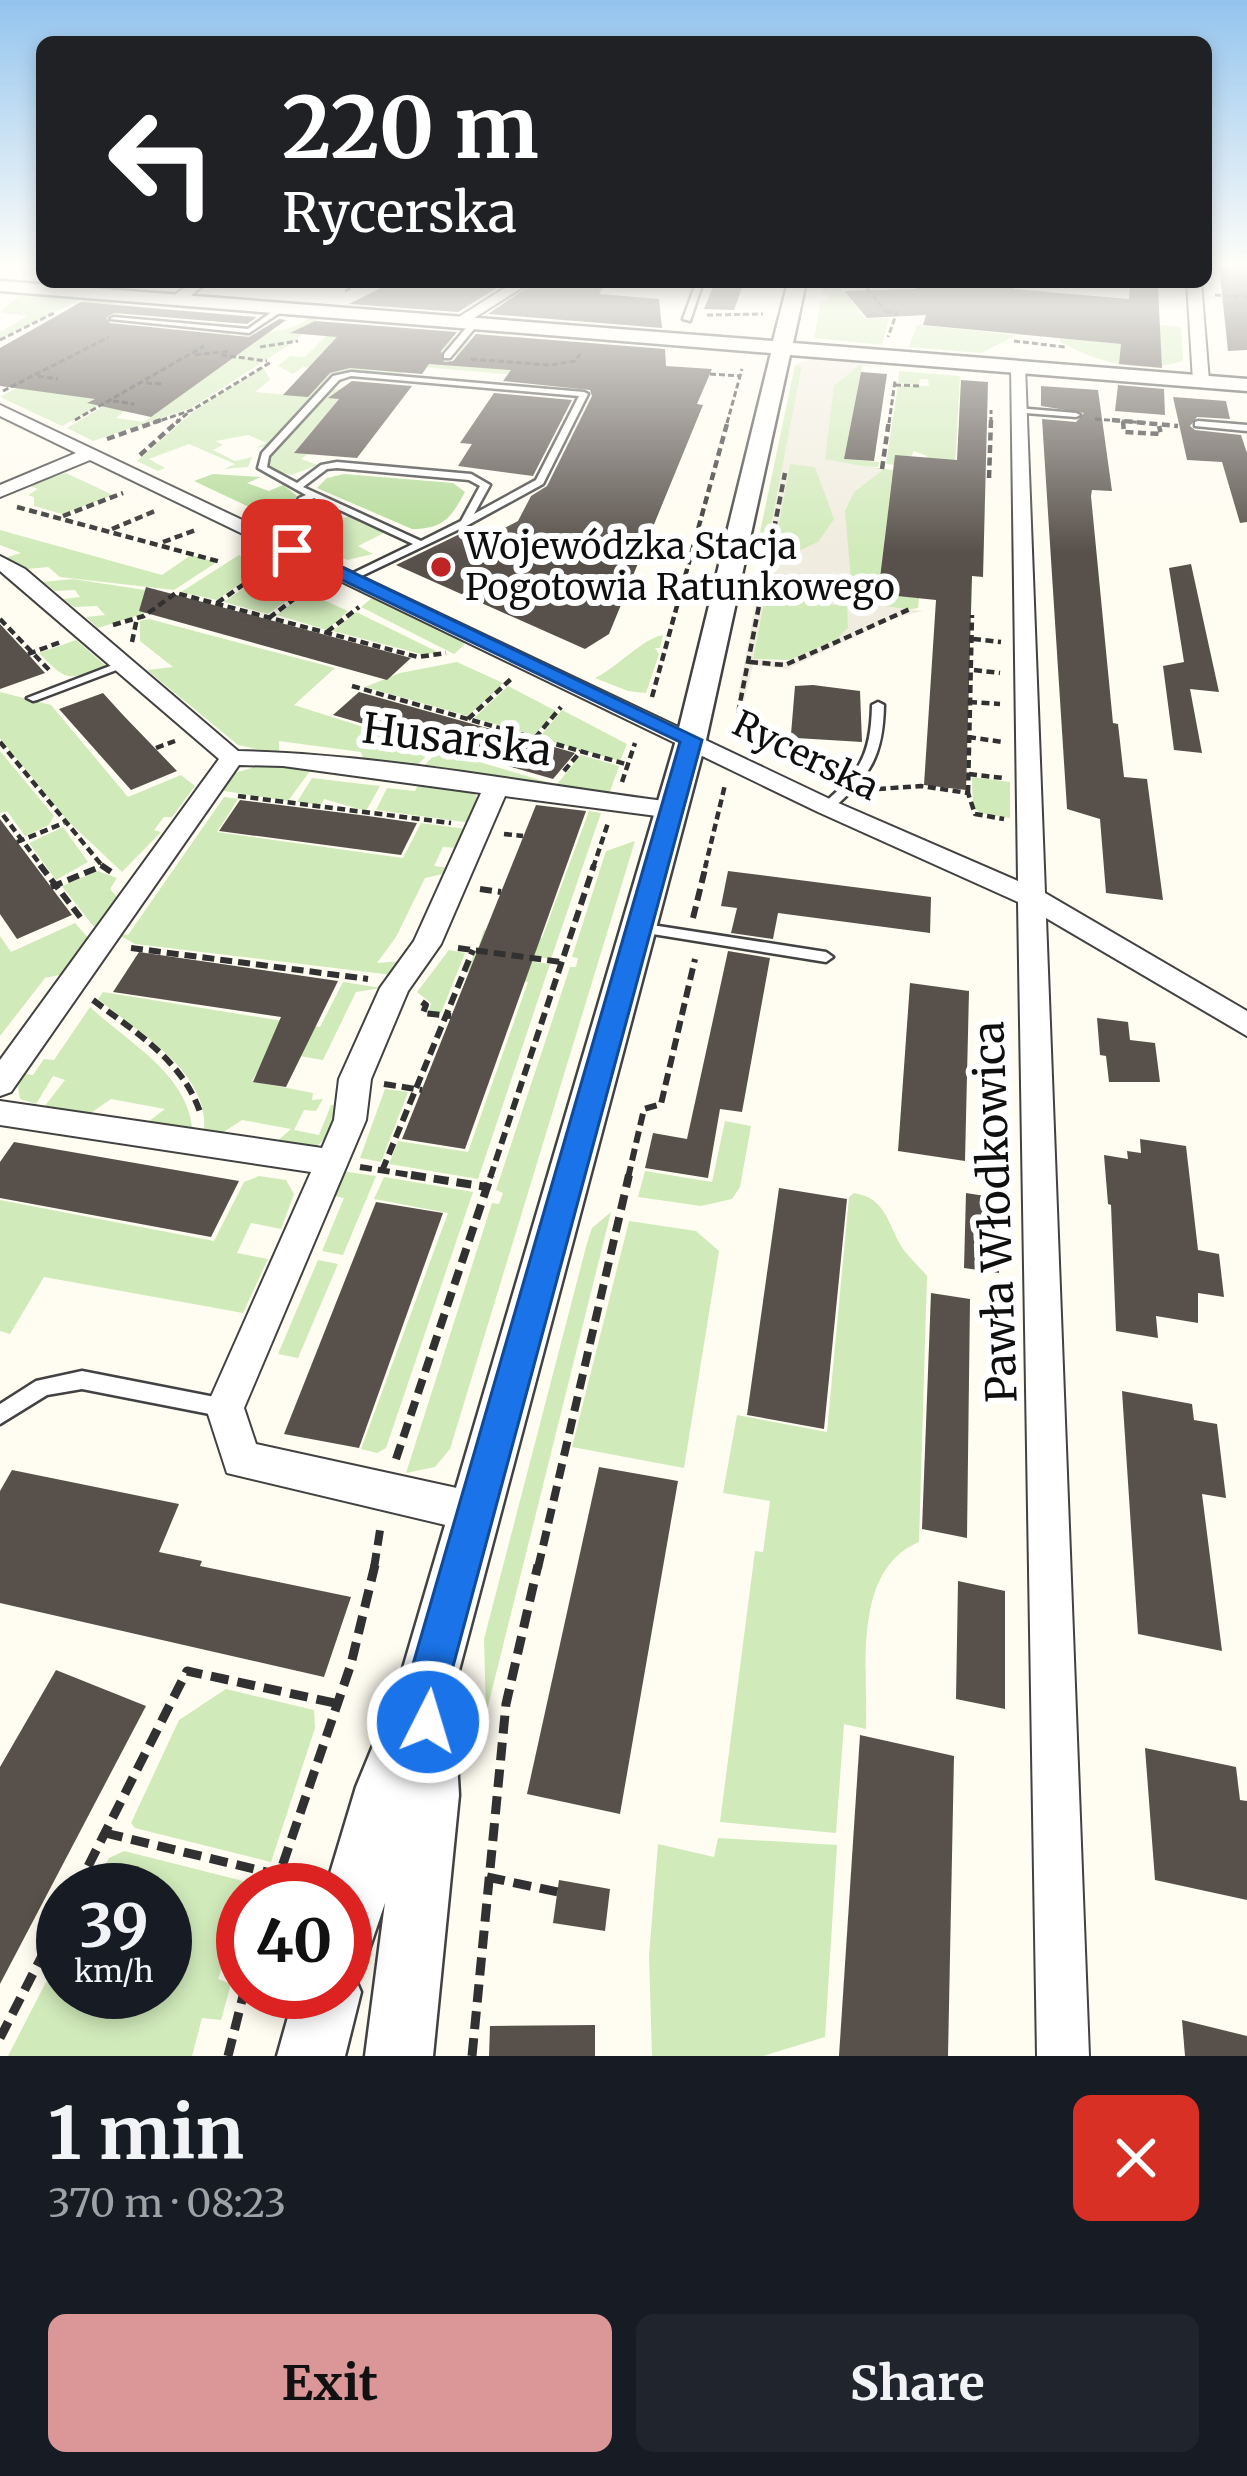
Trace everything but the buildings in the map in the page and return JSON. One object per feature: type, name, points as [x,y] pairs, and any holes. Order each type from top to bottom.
[{"type":"street","points":[[364,1863],[386,1786],[428,1685],[692,740],[779,361]]},
{"type":"street","points":[[954,361],[1247,385]]},
{"type":"street","points":[[1200,361],[1201,381]]},
{"type":"street","name":"Pawła Włodkowica","points":[[1017,366],[1004,403],[1033,926],[1063,2056]]},
{"type":"street","name":"Rycerska","points":[[0,410],[92,448],[149,482],[734,761],[836,799],[1028,896],[1247,1025]]},
{"type":"street","points":[[3,496],[92,448]]},
{"type":"street","points":[[0,562],[232,758],[0,1084]]},
{"type":"street","name":"Husarska","points":[[232,758],[284,759],[671,810]]},
{"type":"street","points":[[475,1512],[242,1460],[225,1408],[350,1120],[355,1079],[399,984],[427,944],[497,785]]},
{"type":"street","points":[[0,1113],[330,1162]]},
{"type":"street","points":[[399,2056],[429,1795],[428,1685]]},
{"type":"street","points":[[311,2056],[321,2019]]},
{"type":"lane","points":[[342,573],[420,544],[540,482],[584,394],[351,374],[335,378],[266,455],[265,471],[420,544]]},
{"type":"lane","points":[[1004,403],[1076,415]]},
{"type":"lane","points":[[1198,424],[1247,428]]},
{"type":"lane","points":[[297,487],[324,467],[338,465],[471,477],[485,485],[465,523]]},
{"type":"lane","points":[[287,525],[302,500],[314,494]]},
{"type":"lane","points":[[33,698],[123,664]]},
{"type":"lane","points":[[836,799],[878,747],[878,705]]},
{"type":"lane","points":[[639,928],[826,957]]},
{"type":"lane","points":[[0,1415],[43,1387],[82,1380],[225,1408]]},
{"type":"path","points":[[0,393],[63,361]]},
{"type":"path","points":[[48,433],[179,361]]},
{"type":"path","points":[[132,462],[192,410],[271,362],[263,361]]},
{"type":"path","points":[[502,361],[550,365],[575,361]]},
{"type":"path","points":[[283,1863],[339,1704],[377,1563],[386,1491],[647,718],[744,361]]},
{"type":"path","points":[[176,363],[190,365]]},
{"type":"path","points":[[882,470],[897,371]]},
{"type":"path","points":[[710,374],[740,376]]},
{"type":"path","points":[[34,376],[58,379]]},
{"type":"path","points":[[142,382],[162,384]]},
{"type":"path","points":[[895,385],[924,385]]},
{"type":"path","points":[[884,398],[893,398]]},
{"type":"path","points":[[105,402],[134,404]]},
{"type":"path","points":[[989,478],[1004,403],[1181,426]]},
{"type":"path","points":[[92,448],[192,410]]},
{"type":"path","points":[[881,416],[890,416]]},
{"type":"path","points":[[1123,422],[1124,431],[1161,434],[1159,424]]},
{"type":"path","points":[[878,434],[887,435]]},
{"type":"path","points":[[875,452],[885,453]]},
{"type":"path","points":[[472,2056],[506,1704],[644,1109],[661,1103],[696,957],[688,936],[734,761],[788,461]]},
{"type":"path","points":[[57,518],[149,482]]},
{"type":"path","points":[[3,496],[57,518],[221,562]]},
{"type":"path","points":[[106,531],[185,499]]},
{"type":"path","points":[[157,545],[223,517]]},
{"type":"path","points":[[216,604],[292,550]]},
{"type":"path","points":[[269,618],[342,573]]},
{"type":"path","points":[[326,634],[378,591]]},
{"type":"path","points":[[87,633],[144,616],[176,593],[418,657],[446,653]]},
{"type":"path","points":[[750,662],[785,665],[910,609]]},
{"type":"path","points":[[972,615],[968,793],[975,814],[1013,820]]},
{"type":"path","points":[[0,619],[65,686]]},
{"type":"path","points":[[971,639],[1011,643]]},
{"type":"path","points":[[466,720],[528,662]]},
{"type":"path","points":[[971,670],[1000,673]]},
{"type":"path","points":[[352,686],[629,765]]},
{"type":"path","points":[[534,740],[579,686]]},
{"type":"path","points":[[970,702],[1000,704]]},
{"type":"path","points":[[969,737],[1012,743]]},
{"type":"path","points":[[0,742],[109,873],[145,880]]},
{"type":"path","points":[[968,774],[1013,779]]},
{"type":"path","points":[[836,799],[921,786],[968,793]]},
{"type":"path","points":[[208,792],[479,826]]},
{"type":"path","points":[[3,815],[93,933],[130,948],[399,984]]},
{"type":"path","points":[[20,841],[65,823]]},
{"type":"path","points":[[54,886],[102,866]]},
{"type":"path","points":[[427,944],[561,962]]},
{"type":"path","points":[[382,1171],[473,950]]},
{"type":"path","points":[[71,983],[187,1082],[200,1114],[195,1142]]},
{"type":"path","points":[[330,1162],[487,1187]]},
{"type":"path","points":[[90,1863],[187,1671],[339,1704]]},
{"type":"path","points":[[105,1832],[230,1863]]},
{"type":"path","points":[[487,1877],[558,1892]]},
{"type":"path","points":[[0,2038],[36,1968]]},
{"type":"path","points":[[228,2056],[237,2019]]},
{"type":"green space","points":[[27,361],[59,361],[5,387]]},
{"type":"green space","points":[[65,361],[175,361],[89,402],[102,404],[62,426],[0,397]]},
{"type":"green space","points":[[228,361],[264,361],[191,408],[93,441],[67,428],[109,403],[130,406],[116,418],[144,422]]},
{"type":"green space","points":[[284,361],[449,361],[447,365],[454,361],[512,361],[538,377],[410,366],[402,375],[340,371],[268,446],[255,448],[267,443],[248,435],[216,441],[223,445],[213,450],[235,461],[252,457],[248,467],[224,469],[235,464],[189,444],[149,459],[165,468],[158,471],[137,461],[193,412],[263,367],[270,380],[255,392],[301,396],[325,369],[303,367],[293,374],[278,366]]},
{"type":"green space","points":[[1108,361],[1183,361],[1151,366]]},
{"type":"green space","points":[[808,364],[890,367],[862,366],[844,459],[929,475],[892,479],[878,593],[919,598],[918,608],[900,611],[790,660],[753,659]]},
{"type":"green space","points":[[795,365],[802,366],[767,548],[759,537]]},
{"type":"green space","points":[[899,371],[960,376],[955,467],[927,466],[927,456],[914,451],[906,466],[886,464],[898,385],[929,386],[928,379],[920,379],[919,385],[898,383]]},
{"type":"green space","points":[[332,389],[347,389],[295,452],[308,454],[301,459],[318,465],[291,475],[270,469],[267,462]]},
{"type":"green space","points":[[66,473],[113,495],[62,514],[34,506],[34,497],[28,495],[38,489],[27,485]]},
{"type":"green space","points":[[213,474],[261,477],[247,483],[269,491],[283,485],[297,496],[281,522],[194,481]]},
{"type":"green space","points":[[344,474],[453,483],[465,492],[445,520],[412,529],[317,488],[327,478]]},
{"type":"green space","points":[[299,514],[320,523],[350,516],[386,532],[358,546],[373,554],[347,560],[287,531],[294,528]]},
{"type":"green space","points":[[0,530],[162,575],[191,555],[217,562],[174,590],[60,577],[48,567],[27,569],[4,558],[21,553],[0,545]]},
{"type":"green space","points":[[239,555],[262,568],[217,600],[181,592]]},
{"type":"green space","points":[[269,570],[304,588],[268,614],[224,602]]},
{"type":"green space","points":[[73,579],[171,594],[145,613],[98,628],[86,617],[105,615],[97,606],[74,607],[63,599],[80,597],[75,590],[55,591],[43,582]]},
{"type":"green space","points":[[306,592],[348,611],[327,630],[277,615]]},
{"type":"green space","points":[[373,597],[463,640],[464,645],[454,654],[361,607]]},
{"type":"green space","points":[[356,612],[440,653],[421,654],[333,631]]},
{"type":"green space","points":[[149,619],[335,668],[294,705],[433,749],[412,771],[365,765],[361,752],[279,741],[279,754],[238,745],[147,670],[173,667],[140,641],[140,621]]},
{"type":"green space","points":[[663,635],[660,648],[655,648],[659,654],[646,693],[595,678],[647,642]]},
{"type":"green space","points":[[76,640],[106,666],[69,676],[39,653]]},
{"type":"green space","points":[[457,662],[503,683],[468,716],[365,687],[400,673]]},
{"type":"green space","points":[[508,686],[556,711],[534,735],[474,718]]},
{"type":"green space","points":[[0,692],[51,705],[128,797],[181,775],[195,786],[172,817],[164,817],[154,830],[161,832],[122,872],[68,821],[0,738]]},
{"type":"green space","points":[[562,710],[627,744],[620,761],[539,738]]},
{"type":"green space","points":[[439,750],[550,783],[545,788],[419,771]]},
{"type":"green space","points":[[0,751],[54,816],[49,825],[25,836],[7,811],[0,813]]},
{"type":"green space","points":[[581,755],[619,766],[608,797],[553,789]]},
{"type":"green space","points":[[264,764],[310,771],[288,801],[218,790],[232,774]]},
{"type":"green space","points":[[972,777],[1010,782],[1010,818],[980,813],[973,807]]},
{"type":"green space","points":[[312,778],[380,786],[366,811],[324,799],[321,805],[297,802]]},
{"type":"green space","points":[[418,785],[473,792],[479,800],[472,823],[376,810],[387,788],[415,791]]},
{"type":"green space","points":[[224,797],[238,799],[217,832],[403,858],[421,823],[466,829],[457,848],[443,847],[434,866],[449,868],[447,873],[425,878],[396,937],[377,963],[402,961],[392,975],[135,944],[117,934],[128,935]]},
{"type":"green space","points":[[589,811],[601,813],[551,959],[478,948],[484,930],[542,938]]},
{"type":"green space","points":[[63,827],[88,862],[56,880],[29,843]]},
{"type":"green space","points":[[635,841],[450,1449],[435,1467],[406,1473],[492,1203],[499,1204],[503,1193],[496,1190],[570,967],[576,967],[578,958],[572,957],[606,851]]},
{"type":"green space","points":[[98,871],[117,878],[110,889],[118,898],[94,927],[62,886]]},
{"type":"green space","points":[[75,923],[90,940],[68,973],[45,978],[0,1036],[0,936],[11,952]]},
{"type":"green space","points":[[449,950],[465,953],[441,1013],[429,1011],[431,1003],[417,992]]},
{"type":"green space","points":[[474,954],[550,964],[478,1179],[389,1164],[398,1141],[468,1152],[528,982],[467,972]]},
{"type":"green space","points":[[343,982],[382,988],[356,992],[323,1060],[269,1051],[252,1081],[313,1093],[312,1100],[323,1099],[316,1111],[304,1110],[294,1130],[319,1135],[331,1105],[340,1106],[322,1141],[298,1151],[268,1149],[291,1129],[242,1120],[213,1139],[203,1138],[204,1115],[186,1076],[153,1042],[98,999],[103,992],[320,1027]]},
{"type":"green space","points":[[90,1007],[171,1079],[190,1115],[193,1137],[140,1128],[165,1109],[111,1099],[82,1119],[41,1111],[65,1080],[53,1076],[36,1104],[20,1099],[18,1087],[25,1074],[33,1075],[44,1059],[54,1060]]},
{"type":"green space","points":[[385,1089],[408,1092],[381,1162],[360,1158]]},
{"type":"green space","points":[[725,1121],[751,1126],[740,1187],[732,1199],[701,1206],[638,1197],[645,1171],[712,1182]]},
{"type":"green space","points":[[341,1171],[376,1176],[343,1255],[322,1251],[344,1198],[330,1195]]},
{"type":"green space","points":[[259,1176],[286,1180],[294,1194],[281,1229],[251,1223],[237,1253],[268,1259],[243,1313],[44,1277],[10,1334],[0,1331],[0,1200],[214,1241],[244,1182]]},
{"type":"green space","points":[[384,1177],[473,1192],[386,1448],[377,1453],[361,1449],[448,1213],[374,1199]]},
{"type":"green space","points":[[854,1193],[879,1205],[903,1248],[927,1276],[919,1542],[898,1556],[873,1597],[866,1650],[866,1729],[844,1724],[836,1833],[720,1822],[755,1551],[763,1552],[770,1501],[723,1493],[737,1415],[827,1432],[849,1197]]},
{"type":"green space","points":[[611,1212],[486,1714],[484,1639],[587,1243],[592,1228]]},
{"type":"green space","points":[[629,1221],[696,1231],[719,1251],[684,1468],[572,1447]]},
{"type":"green space","points":[[318,1260],[338,1264],[298,1358],[278,1354]]},
{"type":"green space","points":[[226,1689],[314,1710],[315,1728],[271,1862],[135,1828],[131,1823],[179,1720]]},
{"type":"green space","points":[[718,1838],[837,1845],[825,2037],[763,2056],[652,2056],[649,1956],[658,1844],[714,1857]]},
{"type":"green space","points":[[124,1851],[172,1863],[106,1863]]},
{"type":"green space","points":[[192,1868],[216,1874],[216,2019],[221,2019],[221,2020],[202,2018],[192,2056],[8,2056],[36,2002],[36,2019],[192,2019]]},
{"type":"shaded area","points":[[807,361],[889,364],[861,364],[834,386],[825,459],[883,470],[854,492],[845,511],[853,602],[923,611],[896,617],[787,669],[753,665],[744,701],[738,695],[802,367],[795,365]],"holes":[[[790,464],[815,467],[834,519],[818,542],[794,553],[774,551]],[[765,598],[847,606],[848,628],[834,641],[786,662],[753,659]]]},
{"type":"place","name":"Wojewódzka Stacja Pogotowia Ratunkowego","points":[[441,567]]},
{"type":"route","points":[[292,550],[692,740],[428,1685],[428,1722]]}]
